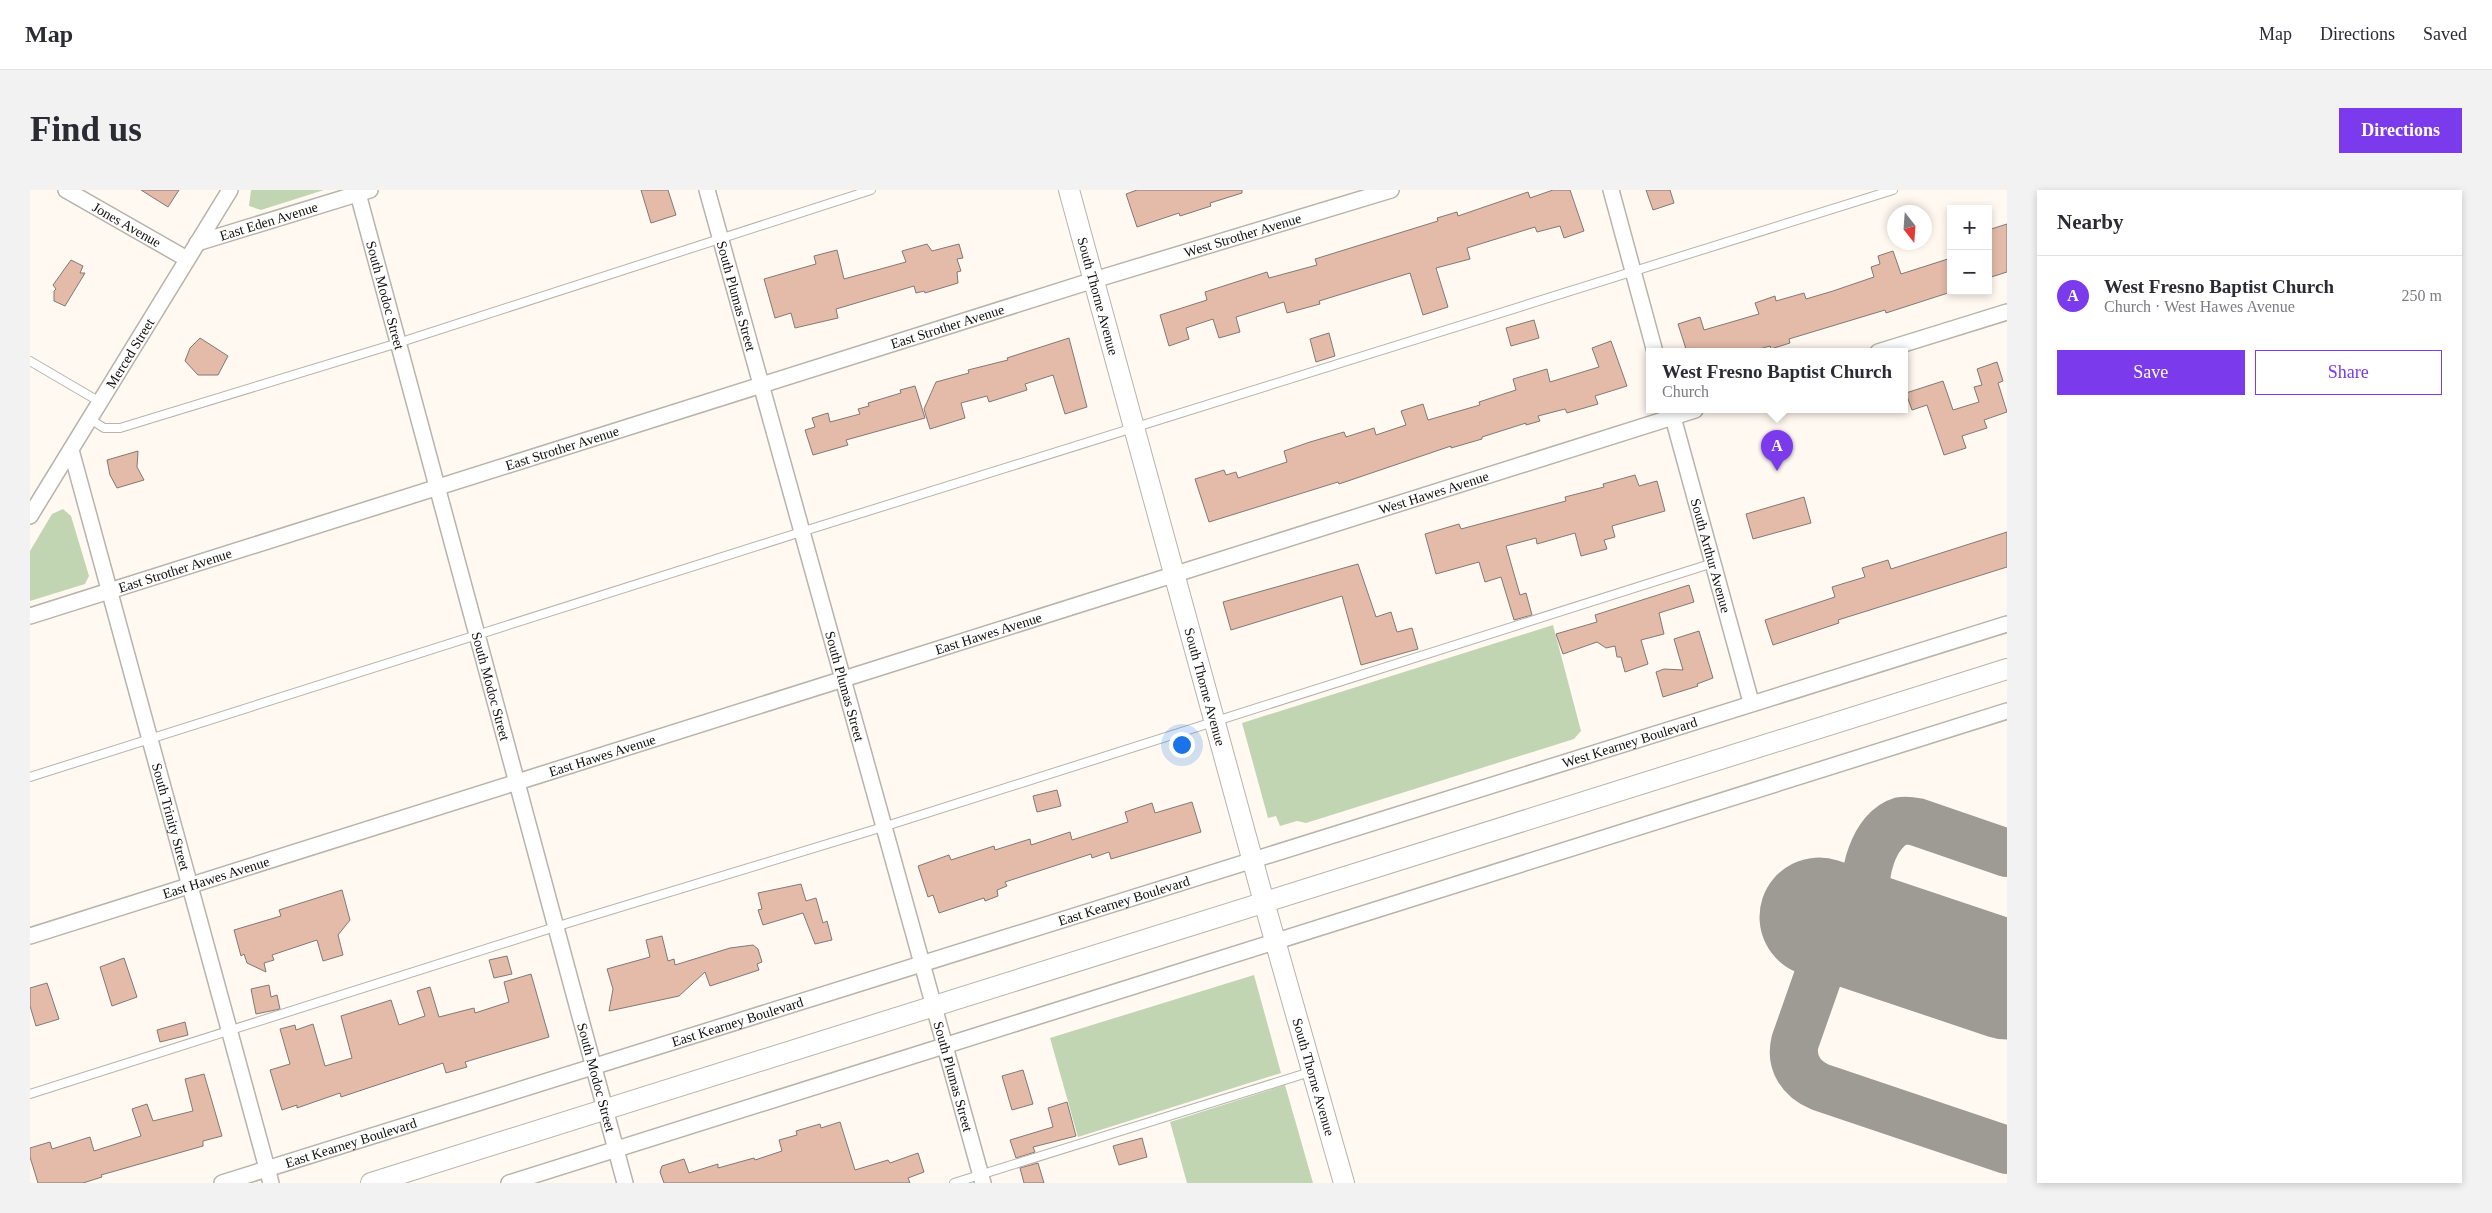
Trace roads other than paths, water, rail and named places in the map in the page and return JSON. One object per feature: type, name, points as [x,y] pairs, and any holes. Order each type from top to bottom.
[{"type":"main road","name":"South Thorne Avenue","points":[[1069,190],[1275,943],[1344,1183]]},
{"type":"main road","points":[[371,1183],[2007,670]]},
{"type":"street","name":"Jones Avenue","points":[[66,190],[187,259]]},
{"type":"street","name":"Merced Street","points":[[30,516],[230,190]]},
{"type":"street","name":"South Plumas Street","points":[[707,190],[982,1179]]},
{"type":"street","name":"West Strother Avenue","points":[[1094,280],[1391,190]]},
{"type":"street","points":[[1611,190],[1654,348]]},
{"type":"street","name":"East Eden Avenue","points":[[197,244],[361,191]]},
{"type":"street","name":"South Modoc Street","points":[[361,191],[398,343],[554,927],[625,1183]]},
{"type":"street","name":"East Strother Avenue","points":[[30,616],[1094,280]]},
{"type":"street","points":[[1891,348],[2007,312]]},
{"type":"street","name":"South Arthur Avenue","points":[[1672,413],[1751,702]]},
{"type":"street","name":"West Hawes Avenue","points":[[1175,576],[1672,413]]},
{"type":"street","name":"South Trinity Street","points":[[71,450],[269,1176]]},
{"type":"street","name":"East Hawes Avenue","points":[[30,936],[1175,576]]},
{"type":"street","name":"West Kearney Boulevard","points":[[1252,859],[1751,702],[2007,624]]},
{"type":"street","points":[[509,1183],[2007,712]]},
{"type":"street","name":"East Kearney Boulevard","points":[[222,1183],[269,1176],[592,1067],[1252,859]]},
{"type":"lane","points":[[90,419],[104,428],[120,428],[398,343],[871,190]]},
{"type":"lane","points":[[30,777],[150,741],[476,635],[1134,427],[1893,190]]},
{"type":"lane","points":[[30,361],[100,402]]},
{"type":"lane","points":[[30,1094],[230,1032],[554,927],[883,826],[1713,563]]},
{"type":"lane","points":[[954,1183],[982,1179],[1312,1071]]},
{"type":"place","name":"West Fresno Baptist Church","points":[[1777,471]]}]
